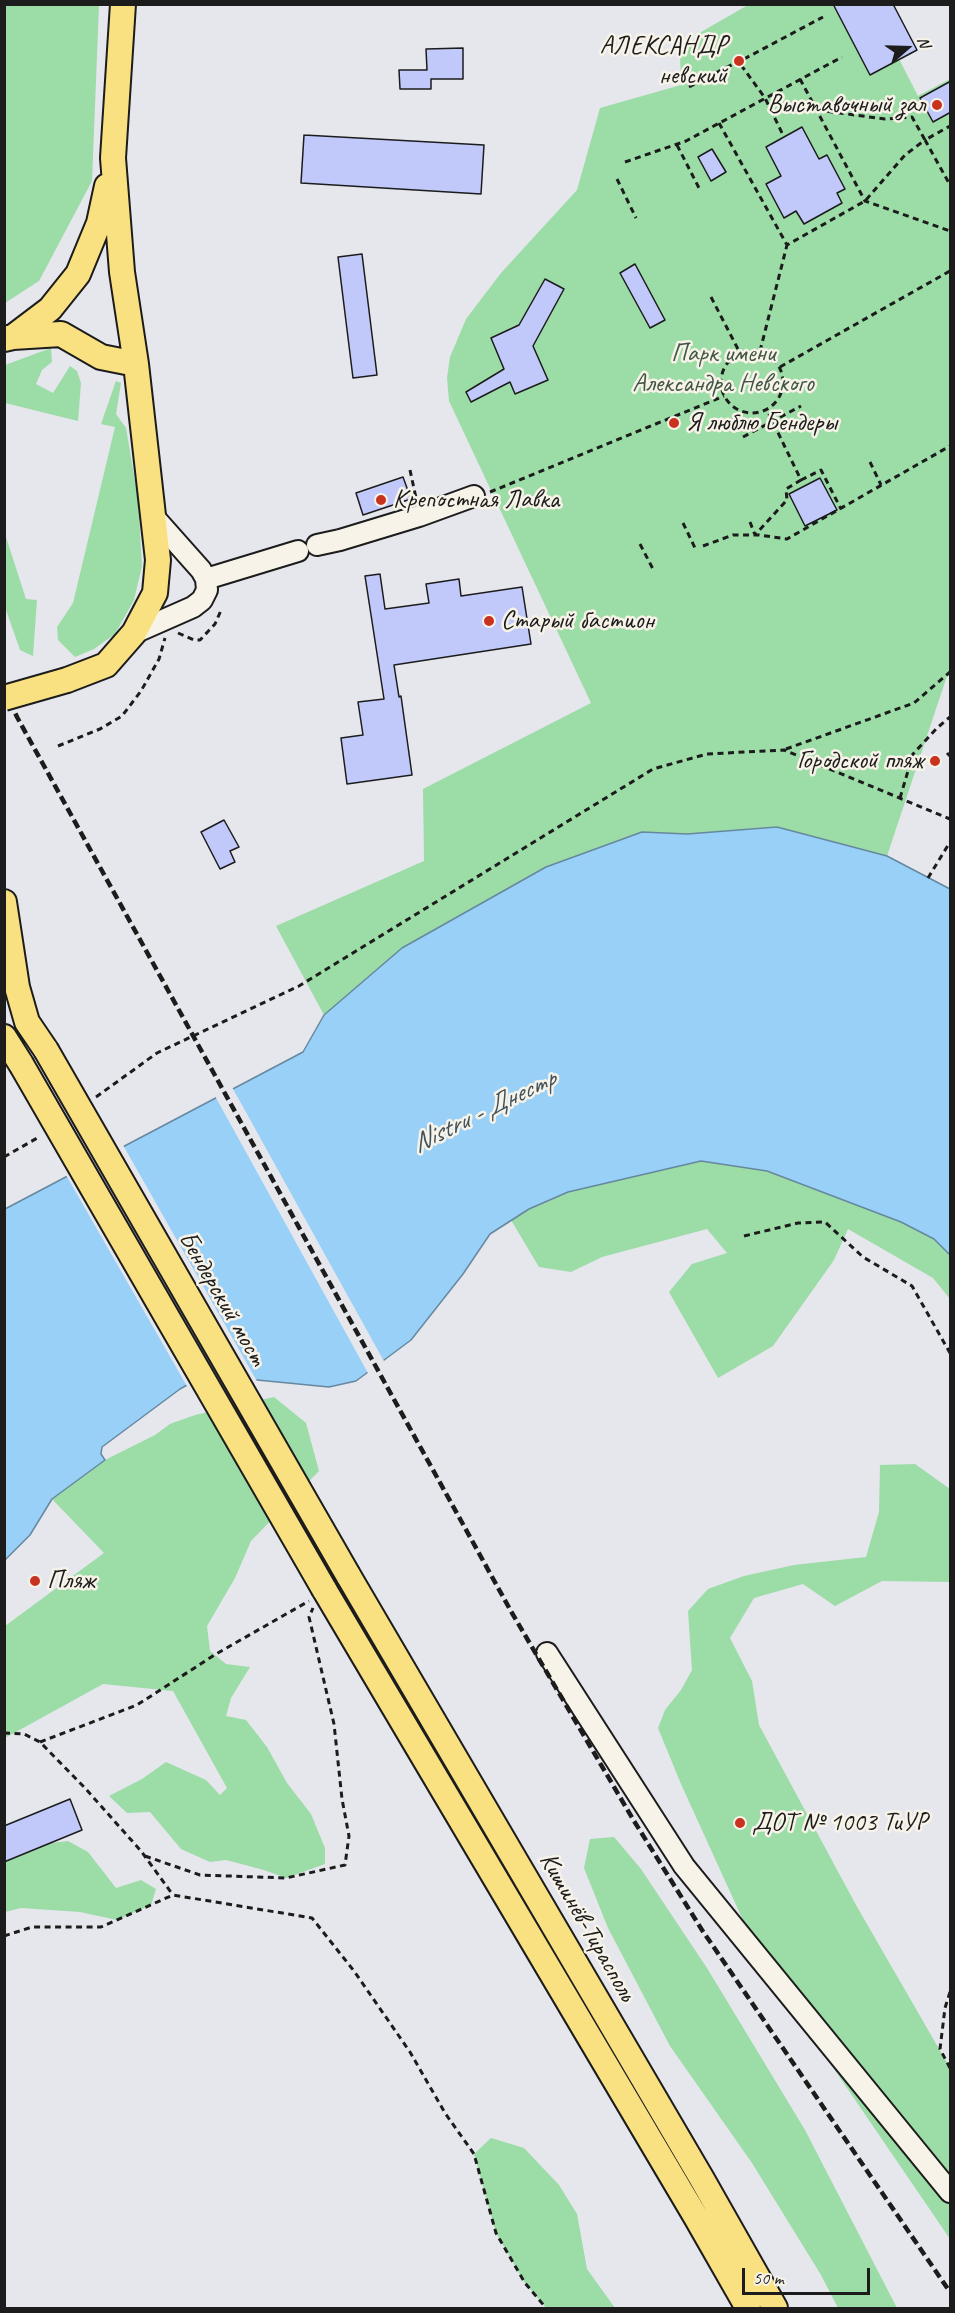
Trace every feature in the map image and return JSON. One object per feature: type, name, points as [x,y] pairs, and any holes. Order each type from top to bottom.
[{"type":"main road","points":[[4,699],[67,680],[106,665],[134,633],[155,593],[158,560],[136,364],[122,272],[113,158],[123,4]]},
{"type":"main road","points":[[9,338],[50,309],[78,274],[99,223],[113,158]]},
{"type":"main road","points":[[9,338],[60,334],[101,357],[136,364]]},
{"type":"main road","name":"Бендерский мост","points":[[4,902],[17,987],[27,1022],[46,1050],[348,1575]]},
{"type":"main road","points":[[4,1037],[321,1592]]},
{"type":"main road","name":"Кишинёв-Тирасполь","points":[[348,1575],[775,2308]]},
{"type":"main road","name":"Кишинёв-Тирасполь","points":[[321,1592],[696,2217],[748,2308]]},
{"type":"lane","points":[[206,579],[419,516],[481,494]]},
{"type":"lane","points":[[134,633],[193,607],[202,600],[207,590],[206,579],[201,570],[153,516]]},
{"type":"lane","points":[[547,1653],[684,1866],[951,2192]]},
{"type":"path","points":[[744,59],[823,17]]},
{"type":"path","points":[[625,162],[677,144],[842,57]]},
{"type":"path","points":[[689,87],[735,63]]},
{"type":"path","points":[[741,65],[765,98],[784,137]]},
{"type":"path","points":[[800,79],[865,201],[951,231]]},
{"type":"path","points":[[817,110],[885,119],[912,117],[951,185]]},
{"type":"path","points":[[719,123],[787,245],[760,352]]},
{"type":"path","points":[[787,245],[865,201],[905,155],[925,140],[951,126]]},
{"type":"path","points":[[677,144],[699,189]]},
{"type":"path","points":[[617,179],[636,218]]},
{"type":"path","points":[[780,367],[951,271]]},
{"type":"path","points":[[711,297],[740,353]]},
{"type":"path","points":[[760,352],[775,360],[780,367],[784,386],[775,404],[767,410],[758,414],[738,411],[724,396],[721,387],[725,367],[740,353],[760,352]]},
{"type":"path","points":[[481,494],[724,396]]},
{"type":"path","points":[[743,437],[801,406]]},
{"type":"path","points":[[767,410],[801,480]]},
{"type":"path","points":[[703,546],[733,535],[787,539],[951,446]]},
{"type":"path","points":[[870,462],[881,485]]},
{"type":"path","points":[[410,470],[419,516]]},
{"type":"path","points":[[755,535],[787,500],[786,489],[821,470],[841,509]]},
{"type":"path","points":[[750,522],[755,535]]},
{"type":"path","points":[[683,523],[696,549]]},
{"type":"path","points":[[640,544],[654,571]]},
{"type":"path","points":[[177,633],[200,640],[215,624],[222,608]]},
{"type":"path","points":[[58,746],[100,729],[122,716],[141,691],[159,659],[168,629]]},
{"type":"path","points":[[91,1101],[157,1053],[299,986],[653,769],[707,754],[784,750],[914,703],[951,672]]},
{"type":"path","points":[[900,798],[913,754],[937,728],[951,717]]},
{"type":"path","points":[[784,750],[951,819]]},
{"type":"path","points":[[928,878],[951,842]]},
{"type":"path","points":[[4,1157],[43,1135]]},
{"type":"path","points":[[744,1236],[798,1223],[825,1222],[863,1257],[912,1286],[951,1353]]},
{"type":"path","points":[[40,1742],[137,1705],[216,1654],[321,1592]]},
{"type":"path","points":[[145,1856],[200,1875],[286,1878],[345,1865],[349,1836],[342,1800],[334,1724],[309,1617],[321,1592]]},
{"type":"path","points":[[4,1733],[24,1734],[40,1742],[85,1788],[145,1856],[172,1895]]},
{"type":"path","points":[[4,1936],[32,1927],[101,1927],[172,1895],[312,1918],[354,1971],[398,2034],[445,2113],[474,2154],[496,2233],[525,2283],[546,2308]]},
{"type":"path","points":[[951,1992],[945,2008],[940,2049],[951,2067]]},
{"type":"green space","points":[[5,4],[99,5],[92,181],[39,281],[5,303]]},
{"type":"green space","name":"Парк имени Александра Невского","points":[[748,5],[833,5],[870,75],[899,59],[918,96],[950,79],[950,667],[887,856],[777,827],[687,834],[642,832],[403,948],[324,1015],[276,926],[424,861],[423,789],[591,703],[449,401],[447,378],[450,357],[466,319],[501,273],[577,190],[600,108],[681,85],[680,54],[701,32]]},
{"type":"green space","points":[[51,348],[52,362],[42,370],[36,384],[53,393],[70,366],[77,371],[81,383],[78,421],[5,403],[5,365]]},
{"type":"green space","points":[[116,381],[121,383],[116,414],[126,428],[138,498],[142,566],[134,600],[115,634],[94,649],[75,657],[58,640],[57,627],[73,603],[115,427],[101,424]]},
{"type":"green space","points":[[5,534],[26,599],[37,600],[33,656],[20,650],[5,607]]},
{"type":"green space","points":[[701,1161],[767,1171],[901,1222],[934,1239],[950,1255],[950,1299],[933,1278],[848,1229],[834,1260],[773,1346],[718,1378],[669,1292],[692,1264],[727,1253],[707,1229],[602,1257],[571,1272],[539,1267],[511,1220],[529,1209],[568,1192]]},
{"type":"green space","points":[[274,1397],[306,1423],[319,1471],[251,1541],[235,1578],[207,1626],[210,1651],[226,1664],[250,1667],[231,1698],[226,1716],[246,1720],[267,1747],[287,1783],[311,1814],[325,1848],[325,1864],[286,1878],[226,1860],[210,1862],[181,1849],[150,1812],[127,1813],[109,1796],[142,1779],[166,1762],[206,1780],[220,1795],[227,1788],[173,1691],[103,1684],[5,1738],[5,1626],[104,1553],[52,1499],[105,1460],[155,1435],[170,1424],[195,1415]]},
{"type":"green space","points":[[915,1464],[950,1489],[950,1582],[882,1581],[835,1606],[803,1584],[754,1598],[730,1638],[752,1681],[759,1725],[856,1905],[950,2068],[950,2239],[817,2044],[742,1918],[658,1728],[665,1710],[681,1690],[692,1670],[688,1611],[708,1589],[744,1576],[794,1565],[866,1557],[879,1512],[880,1465]]},
{"type":"green space","points":[[614,1837],[641,1869],[707,1968],[805,2130],[897,2308],[838,2308],[821,2275],[752,2163],[670,2046],[608,1928],[584,1868],[590,1839]]},
{"type":"green space","points":[[68,1841],[88,1852],[116,1888],[141,1880],[156,1889],[151,1905],[117,1920],[80,1912],[21,1908],[5,1912],[5,1862],[51,1843]]},
{"type":"green space","points":[[491,2138],[524,2148],[559,2185],[577,2214],[587,2269],[615,2308],[546,2308],[525,2283],[496,2233],[474,2154]]},
{"type":"water","name":"Nistru - Днестр","points":[[777,827],[887,856],[950,889],[950,1255],[934,1239],[901,1222],[767,1171],[701,1161],[568,1192],[529,1209],[490,1234],[463,1274],[411,1340],[356,1381],[329,1387],[257,1380],[196,1380],[180,1389],[102,1447],[101,1454],[105,1460],[52,1499],[30,1535],[5,1560],[5,1209],[303,1052],[324,1015],[402,948],[546,867],[642,832],[687,834]]},
{"type":"pier","points":[[232,1087],[385,1363],[369,1375],[215,1096]]},
{"type":"pier","points":[[123,1145],[258,1383],[197,1383],[188,1388],[66,1175]]},
{"type":"building","points":[[833,4],[893,4],[917,50],[870,75]]},
{"type":"building","points":[[463,48],[463,79],[431,79],[431,89],[400,89],[399,70],[427,70],[426,49]]},
{"type":"building","name":"Выставочный зал","points":[[951,81],[951,112],[933,122],[920,98]]},
{"type":"building","points":[[802,127],[819,159],[827,155],[845,189],[837,193],[842,203],[804,224],[796,211],[784,218],[766,184],[781,176],[766,147]]},
{"type":"building","points":[[304,135],[484,145],[481,194],[301,183]]},
{"type":"building","points":[[712,149],[726,172],[711,181],[698,157]]},
{"type":"building","points":[[362,254],[377,375],[353,378],[338,257]]},
{"type":"building","points":[[635,264],[665,320],[650,328],[620,273]]},
{"type":"building","points":[[545,279],[564,289],[533,346],[548,380],[515,394],[510,382],[471,402],[466,392],[504,369],[491,338],[519,325]]},
{"type":"building","name":"Крепостная Лавка","points":[[403,477],[411,499],[363,515],[356,493]]},
{"type":"building","points":[[820,478],[837,510],[805,526],[789,494]]},
{"type":"building","points":[[380,574],[385,609],[429,603],[426,584],[459,579],[461,596],[522,587],[531,644],[394,665],[399,697],[401,696],[412,775],[347,784],[341,738],[363,735],[358,702],[384,699],[365,576]]},
{"type":"building","points":[[224,820],[239,847],[230,851],[235,862],[220,869],[201,832]]},
{"type":"building","points":[[70,1799],[82,1830],[4,1862],[4,1826]]},
{"type":"railway","points":[[4,689],[17,717],[512,1613],[634,1821],[702,1930],[950,2292]]},
{"type":"place","name":"АЛЕКСАНДР невский","points":[[739,61]]},
{"type":"place","name":"Выставочный зал","points":[[937,105]]},
{"type":"place","name":"Я люблю Бендеры","points":[[674,423]]},
{"type":"place","name":"Крепостная Лавка","points":[[381,500]]},
{"type":"place","name":"Старый бастион","points":[[489,621]]},
{"type":"place","name":"Городской пляж","points":[[935,761]]},
{"type":"place","name":"Пляж","points":[[35,1581]]},
{"type":"place","name":"ДОТ № 1003 ТиУР","points":[[740,1823]]}]
